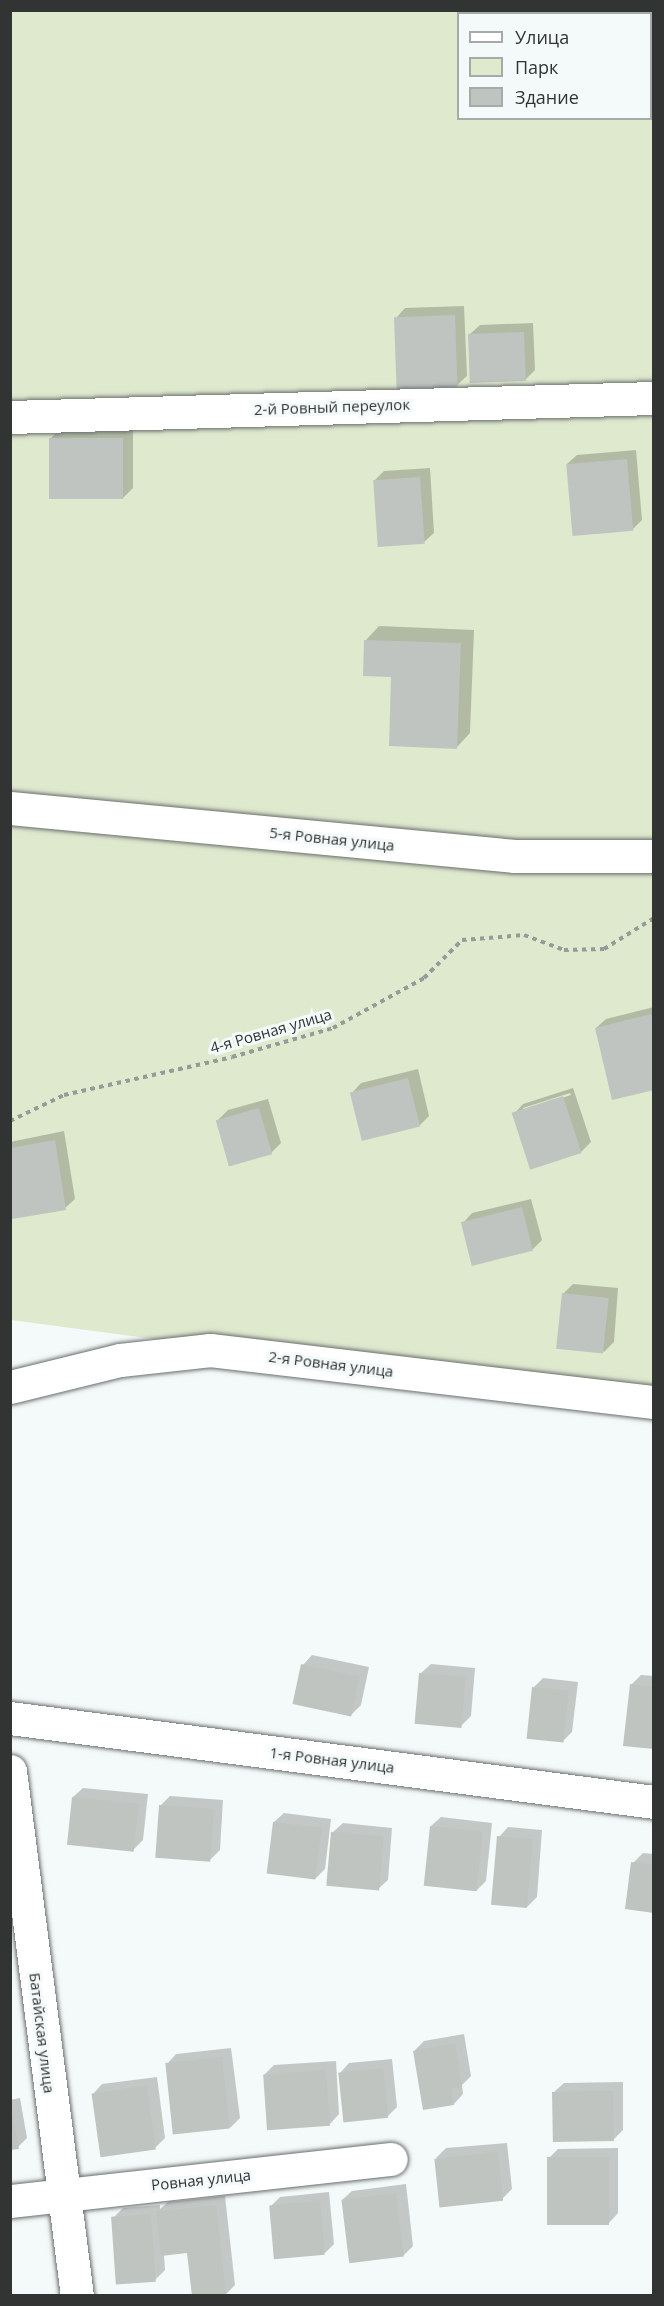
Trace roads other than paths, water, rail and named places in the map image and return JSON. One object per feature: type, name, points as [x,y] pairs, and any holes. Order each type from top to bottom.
[{"type":"street","name":"2-й Ровный переулок","points":[[10,417],[654,398]]},
{"type":"street","name":"5-я Ровная улица","points":[[10,808],[515,856],[654,855]]},
{"type":"street","name":"2-я Ровная улица","points":[[10,1387],[120,1360],[210,1350],[654,1402]]},
{"type":"street","name":"1-я Ровная улица","points":[[10,1718],[654,1802]]},
{"type":"street","name":"Батайская улица","points":[[10,1771],[14,1849],[76,2295]]},
{"type":"street","name":"Ровная улица","points":[[10,2201],[391,2159]]}]
